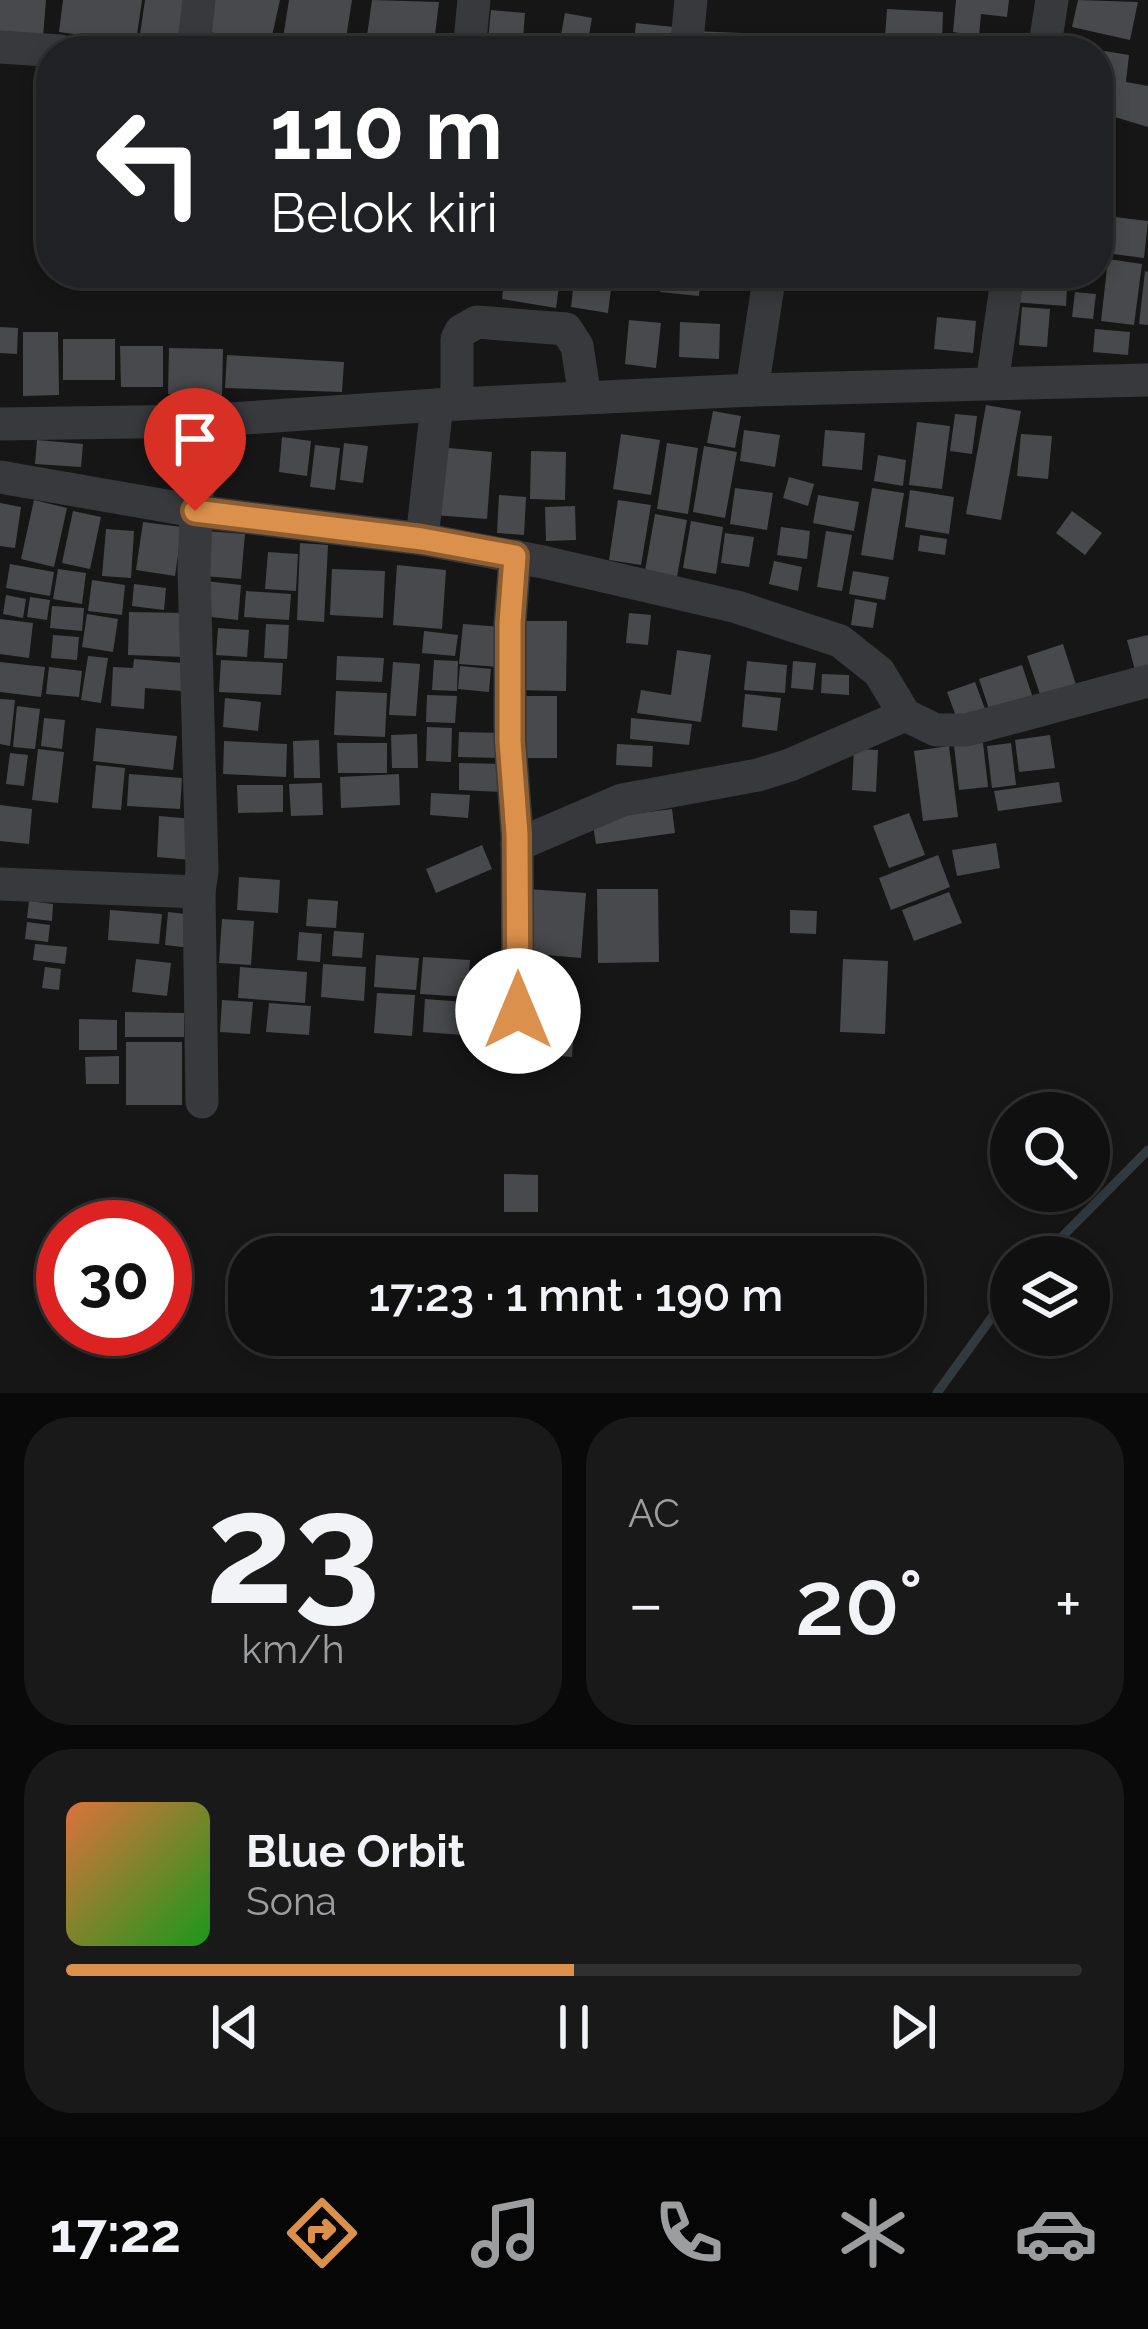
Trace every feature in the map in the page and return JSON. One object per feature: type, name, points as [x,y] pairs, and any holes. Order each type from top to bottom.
[{"type":"street","points":[[195,36],[199,0]]},
{"type":"street","points":[[470,36],[474,0]]},
{"type":"street","points":[[687,36],[691,0]]},
{"type":"street","points":[[1046,36],[1052,0]]},
{"type":"street","points":[[0,47],[36,49]]},
{"type":"street","points":[[752,390],[768,288]]},
{"type":"street","points":[[992,383],[1006,288]]},
{"type":"street","points":[[422,539],[461,331],[477,322],[566,329],[578,346],[585,397]]},
{"type":"street","points":[[0,424],[200,421],[752,390],[1148,380]]},
{"type":"street","points":[[200,421],[195,511],[202,1102]]},
{"type":"street","points":[[0,477],[195,511],[422,539],[737,608],[840,641],[894,696],[936,730],[966,730],[1148,681]]},
{"type":"street","points":[[515,556],[510,741],[518,1011]]},
{"type":"street","points":[[516,827],[790,765],[894,696]]},
{"type":"street","points":[[0,884],[200,871]]},
{"type":"building","points":[[0,0],[46,0],[43,36],[0,34]]},
{"type":"building","points":[[63,0],[142,0],[137,36],[59,32]]},
{"type":"building","points":[[145,0],[186,0],[180,36],[140,36]]},
{"type":"building","points":[[203,0],[280,0],[272,36],[228,36],[196,29]]},
{"type":"building","points":[[289,0],[352,0],[346,36],[283,36]]},
{"type":"building","points":[[372,0],[439,2],[435,36],[367,36]]},
{"type":"building","points":[[956,0],[1009,0],[1007,17],[981,14],[979,36],[953,32]]},
{"type":"building","points":[[1078,0],[1138,2],[1130,40],[1072,27]]},
{"type":"building","points":[[887,9],[943,12],[942,36],[885,36]]},
{"type":"building","points":[[491,10],[525,13],[523,36],[488,36]]},
{"type":"building","points":[[565,13],[592,18],[589,36],[561,36]]},
{"type":"building","points":[[636,23],[683,28],[682,36],[635,36]]},
{"type":"building","points":[[692,31],[741,33],[741,36],[692,36]]},
{"type":"building","points":[[1113,52],[1129,55],[1126,82],[1148,86],[1148,127],[1113,116]]},
{"type":"building","points":[[1113,217],[1148,221],[1144,258],[1113,254]]},
{"type":"building","points":[[1113,260],[1142,264],[1134,325],[1101,321],[1105,288],[1113,288]]},
{"type":"building","points":[[1148,272],[1148,325],[1139,324]]},
{"type":"building","points":[[503,288],[559,288],[556,308],[502,299]]},
{"type":"building","points":[[573,288],[611,288],[608,313],[571,307]]},
{"type":"building","points":[[660,288],[700,288],[699,296],[660,292]]},
{"type":"building","points":[[1014,288],[1067,288],[1066,306],[1013,302]]},
{"type":"building","points":[[1075,292],[1096,294],[1093,319],[1072,317]]},
{"type":"building","points":[[1022,307],[1050,309],[1047,347],[1019,345]]},
{"type":"building","points":[[937,317],[976,321],[973,353],[934,349]]},
{"type":"building","points":[[629,320],[661,323],[656,368],[625,364]]},
{"type":"building","points":[[680,322],[720,324],[719,359],[679,357]]},
{"type":"building","points":[[0,327],[18,328],[17,354],[0,353]]},
{"type":"building","points":[[1095,329],[1130,332],[1128,355],[1093,352]]},
{"type":"building","points":[[23,332],[58,332],[59,395],[23,396]]},
{"type":"building","points":[[63,339],[115,339],[115,380],[63,380]]},
{"type":"building","points":[[120,346],[163,346],[163,387],[121,387]]},
{"type":"building","points":[[169,348],[223,349],[222,395],[168,394]]},
{"type":"building","points":[[227,355],[344,362],[342,392],[225,388]]},
{"type":"building","points":[[986,405],[1021,411],[1001,520],[966,514]]},
{"type":"building","points":[[713,411],[741,416],[735,448],[707,443]]},
{"type":"building","points":[[955,414],[977,416],[972,454],[950,451]]},
{"type":"building","points":[[917,422],[950,426],[942,489],[909,485]]},
{"type":"building","points":[[744,430],[780,435],[775,467],[740,461]]},
{"type":"building","points":[[825,430],[865,433],[862,470],[822,466]]},
{"type":"building","points":[[621,434],[660,440],[651,495],[613,489]]},
{"type":"building","points":[[1021,434],[1052,436],[1048,479],[1017,476]]},
{"type":"building","points":[[282,437],[311,441],[307,476],[279,472]]},
{"type":"building","points":[[37,440],[83,444],[81,467],[35,464]]},
{"type":"building","points":[[344,443],[368,446],[363,483],[340,480]]},
{"type":"building","points":[[667,443],[698,448],[688,514],[657,509]]},
{"type":"building","points":[[315,445],[340,448],[335,490],[310,487]]},
{"type":"building","points":[[704,446],[737,452],[725,518],[693,512]]},
{"type":"building","points":[[438,447],[492,452],[487,519],[433,515]]},
{"type":"building","points":[[531,451],[566,452],[565,500],[530,499]]},
{"type":"building","points":[[878,455],[906,460],[903,486],[874,481]]},
{"type":"building","points":[[789,477],[814,484],[808,506],[783,498]]},
{"type":"building","points":[[735,488],[773,493],[767,530],[730,524]]},
{"type":"building","points":[[872,488],[904,493],[893,560],[861,555]]},
{"type":"building","points":[[910,490],[954,497],[949,534],[905,527]]},
{"type":"building","points":[[499,495],[526,497],[524,535],[497,533]]},
{"type":"building","points":[[818,495],[859,502],[854,531],[813,523]]},
{"type":"building","points":[[34,500],[67,508],[54,567],[21,559]]},
{"type":"building","points":[[618,500],[651,505],[641,565],[609,560]]},
{"type":"building","points":[[0,503],[21,507],[15,548],[0,546]]},
{"type":"building","points":[[575,506],[576,540],[546,541],[545,507]]},
{"type":"building","points":[[73,511],[101,517],[90,569],[62,563]]},
{"type":"building","points":[[1072,511],[1102,533],[1085,555],[1056,533]]},
{"type":"building","points":[[655,514],[687,520],[677,577],[645,571]]},
{"type":"building","points":[[691,521],[723,527],[716,574],[683,568]]},
{"type":"building","points":[[143,522],[182,527],[175,576],[136,570]]},
{"type":"building","points":[[781,527],[810,531],[807,559],[777,555]]},
{"type":"building","points":[[106,529],[134,531],[131,578],[102,576]]},
{"type":"building","points":[[206,531],[245,534],[241,579],[203,576]]},
{"type":"building","points":[[826,531],[852,535],[842,591],[817,587]]},
{"type":"building","points":[[725,533],[754,537],[749,567],[721,563]]},
{"type":"building","points":[[920,535],[947,539],[945,555],[918,551]]},
{"type":"building","points":[[300,543],[328,545],[324,622],[297,620]]},
{"type":"building","points":[[268,552],[298,554],[296,591],[265,589]]},
{"type":"building","points":[[774,561],[802,567],[798,591],[769,584]]},
{"type":"building","points":[[10,564],[54,572],[50,596],[6,588]]},
{"type":"building","points":[[397,565],[446,570],[442,629],[393,625]]},
{"type":"building","points":[[58,569],[86,573],[82,604],[53,599]]},
{"type":"building","points":[[332,569],[385,571],[383,618],[330,615]]},
{"type":"building","points":[[853,571],[889,577],[885,600],[849,594]]},
{"type":"building","points":[[92,580],[125,585],[122,615],[88,611]]},
{"type":"building","points":[[205,581],[241,585],[238,620],[202,616]]},
{"type":"building","points":[[134,584],[166,588],[164,610],[132,606]]},
{"type":"building","points":[[246,591],[291,594],[289,620],[244,617]]},
{"type":"building","points":[[6,595],[26,599],[23,618],[3,614]]},
{"type":"building","points":[[30,597],[50,600],[47,620],[27,617]]},
{"type":"building","points":[[855,599],[877,603],[873,628],[851,625]]},
{"type":"building","points":[[52,606],[84,608],[82,631],[50,628]]},
{"type":"building","points":[[129,612],[185,613],[184,657],[128,655]]},
{"type":"building","points":[[629,613],[651,615],[648,645],[626,643]]},
{"type":"building","points":[[87,614],[118,619],[113,652],[82,647]]},
{"type":"building","points":[[0,619],[33,623],[29,658],[0,654]]},
{"type":"building","points":[[515,621],[567,621],[566,691],[515,690]]},
{"type":"building","points":[[266,624],[289,625],[287,659],[264,658]]},
{"type":"building","points":[[463,624],[502,627],[499,667],[459,664]]},
{"type":"building","points":[[218,628],[249,630],[247,657],[216,655]]},
{"type":"building","points":[[424,631],[458,635],[455,656],[422,653]]},
{"type":"building","points":[[53,635],[79,637],[77,660],[51,658]]},
{"type":"building","points":[[1148,635],[1148,666],[1135,670],[1127,640]]},
{"type":"building","points":[[1063,644],[1077,688],[1042,700],[1027,656]]},
{"type":"building","points":[[677,650],[711,655],[701,722],[637,713],[641,690],[671,695]]},
{"type":"building","points":[[88,656],[108,658],[101,703],[81,700]]},
{"type":"building","points":[[337,656],[384,658],[382,682],[336,680]]},
{"type":"building","points":[[134,659],[183,663],[181,691],[145,688],[144,709],[111,706],[113,667],[133,668]]},
{"type":"building","points":[[221,660],[283,663],[281,695],[219,692]]},
{"type":"building","points":[[434,660],[458,661],[457,691],[432,690]]},
{"type":"building","points":[[747,661],[787,665],[785,693],[744,690]]},
{"type":"building","points":[[793,661],[816,663],[813,690],[791,688]]},
{"type":"building","points":[[0,662],[45,667],[41,697],[0,692]]},
{"type":"building","points":[[393,662],[420,664],[416,716],[389,715]]},
{"type":"building","points":[[1022,665],[1033,698],[990,712],[979,679]]},
{"type":"building","points":[[460,666],[491,669],[489,692],[458,689]]},
{"type":"building","points":[[49,667],[82,671],[79,697],[46,694]]},
{"type":"building","points":[[822,674],[849,675],[849,695],[821,693]]},
{"type":"building","points":[[975,682],[985,709],[957,719],[947,692]]},
{"type":"building","points":[[336,691],[387,693],[385,737],[334,735]]},
{"type":"building","points":[[745,694],[781,698],[777,731],[742,727]]},
{"type":"building","points":[[427,695],[457,696],[455,723],[426,722]]},
{"type":"building","points":[[515,696],[557,696],[557,758],[516,758]]},
{"type":"building","points":[[225,698],[261,702],[258,731],[223,727]]},
{"type":"building","points":[[0,699],[15,700],[10,746],[0,744]]},
{"type":"building","points":[[17,706],[40,709],[35,749],[13,747]]},
{"type":"building","points":[[44,718],[65,720],[62,749],[41,746]]},
{"type":"building","points":[[631,718],[692,724],[689,745],[630,739]]},
{"type":"building","points":[[427,727],[452,728],[451,762],[426,761]]},
{"type":"building","points":[[96,728],[177,736],[173,770],[93,761]]},
{"type":"building","points":[[459,732],[503,733],[502,758],[458,757]]},
{"type":"building","points":[[417,734],[418,768],[392,768],[391,735]]},
{"type":"building","points":[[1050,735],[1055,768],[1019,772],[1015,740]]},
{"type":"building","points":[[319,740],[320,778],[294,778],[293,741]]},
{"type":"building","points":[[224,741],[287,744],[286,777],[223,774]]},
{"type":"building","points":[[337,743],[387,743],[387,773],[338,773]]},
{"type":"building","points":[[983,743],[988,787],[959,790],[954,745]]},
{"type":"building","points":[[1011,743],[1016,785],[992,788],[987,746]]},
{"type":"building","points":[[617,744],[653,746],[652,767],[616,765]]},
{"type":"building","points":[[949,746],[958,817],[923,821],[914,751]]},
{"type":"building","points":[[38,749],[64,752],[58,803],[32,800]]},
{"type":"building","points":[[854,749],[878,750],[876,792],[852,790]]},
{"type":"building","points":[[10,753],[28,755],[24,786],[6,784]]},
{"type":"building","points":[[459,763],[503,764],[502,792],[459,790]]},
{"type":"building","points":[[96,765],[125,768],[121,810],[92,808]]},
{"type":"building","points":[[129,774],[182,778],[180,809],[127,806]]},
{"type":"building","points":[[399,774],[400,805],[341,808],[340,777]]},
{"type":"building","points":[[1059,782],[1062,802],[998,811],[994,791]]},
{"type":"building","points":[[322,783],[323,815],[291,816],[289,784]]},
{"type":"building","points":[[237,785],[283,785],[283,812],[238,813]]},
{"type":"building","points":[[431,793],[470,795],[468,818],[430,815]]},
{"type":"building","points":[[0,805],[32,809],[29,844],[0,841]]},
{"type":"building","points":[[672,809],[675,833],[596,844],[592,819]]},
{"type":"building","points":[[909,813],[925,855],[889,868],[873,826]]},
{"type":"building","points":[[159,816],[194,819],[192,860],[157,857]]},
{"type":"building","points":[[996,843],[1000,868],[957,876],[952,850]]},
{"type":"building","points":[[482,845],[492,869],[436,893],[426,869]]},
{"type":"building","points":[[938,855],[950,887],[891,910],[879,878]]},
{"type":"building","points":[[239,877],[280,880],[278,913],[237,910]]},
{"type":"building","points":[[527,889],[586,893],[581,958],[523,953]]},
{"type":"building","points":[[597,889],[658,889],[659,962],[598,963]]},
{"type":"building","points":[[949,892],[962,923],[914,941],[902,910]]},
{"type":"building","points":[[308,899],[338,901],[336,928],[306,926]]},
{"type":"building","points":[[29,901],[53,904],[52,921],[27,918]]},
{"type":"building","points":[[110,910],[162,914],[159,944],[108,940]]},
{"type":"building","points":[[790,910],[817,911],[816,934],[790,933]]},
{"type":"building","points":[[168,912],[194,915],[191,948],[165,945]]},
{"type":"building","points":[[222,919],[254,921],[251,965],[219,963]]},
{"type":"building","points":[[27,922],[50,925],[48,942],[25,939]]},
{"type":"building","points":[[334,931],[364,933],[362,958],[332,956]]},
{"type":"building","points":[[299,932],[322,934],[320,962],[297,960]]},
{"type":"building","points":[[35,944],[67,947],[65,964],[33,960]]},
{"type":"building","points":[[376,955],[419,958],[416,990],[374,987]]},
{"type":"building","points":[[423,957],[470,960],[467,997],[420,994]]},
{"type":"building","points":[[136,959],[171,963],[167,996],[132,992]]},
{"type":"building","points":[[843,959],[888,961],[885,1034],[840,1032]]},
{"type":"building","points":[[323,964],[366,967],[364,1001],[321,997]]},
{"type":"building","points":[[45,967],[61,969],[59,990],[42,988]]},
{"type":"building","points":[[240,967],[307,972],[305,1003],[238,998]]},
{"type":"building","points":[[377,993],[415,995],[412,1036],[374,1033]]},
{"type":"building","points":[[425,999],[465,1002],[463,1035],[423,1032]]},
{"type":"building","points":[[222,1000],[253,1002],[250,1034],[220,1032]]},
{"type":"building","points":[[269,1003],[311,1006],[309,1035],[266,1032]]},
{"type":"building","points":[[125,1012],[184,1013],[184,1037],[125,1037]]},
{"type":"building","points":[[79,1019],[117,1020],[117,1050],[79,1050]]},
{"type":"building","points":[[516,1023],[574,1027],[572,1057],[513,1052]]},
{"type":"building","points":[[126,1042],[182,1042],[182,1105],[126,1105]]},
{"type":"building","points":[[119,1056],[119,1084],[86,1084],[85,1057]]},
{"type":"building","points":[[504,1174],[538,1175],[538,1212],[504,1212]]},
{"type":"waterway","points":[[1063,1236],[1148,1150]]},
{"type":"waterway","points":[[937,1393],[990,1320]]},
{"type":"route","points":[[195,511],[422,539],[515,556],[510,741],[517,834],[518,1011]]}]
